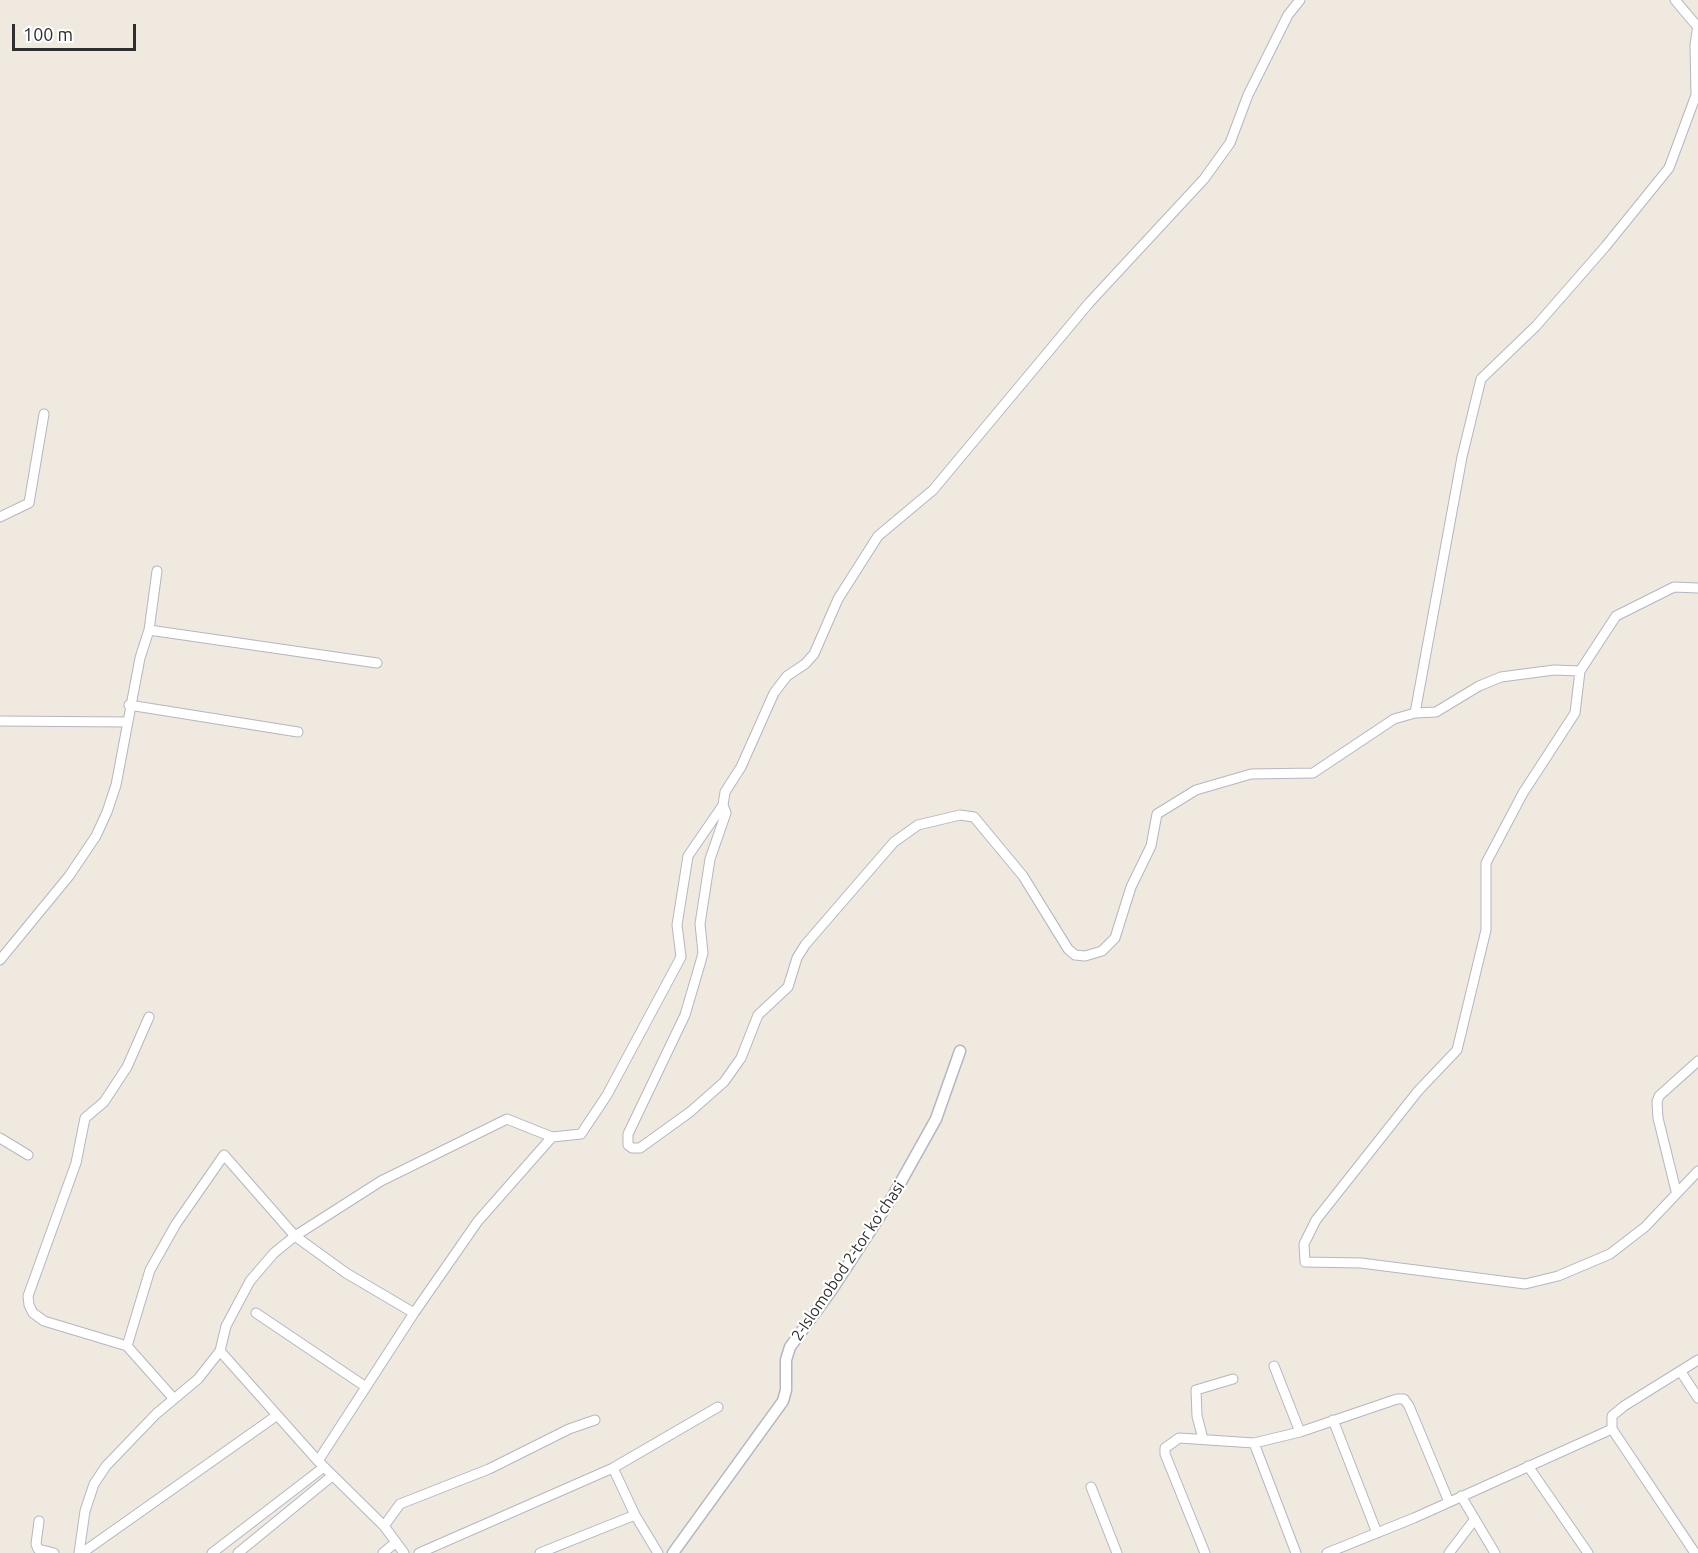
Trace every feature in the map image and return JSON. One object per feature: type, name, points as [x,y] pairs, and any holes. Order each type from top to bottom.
[{"type":"street","points":[[80,1553],[85,1511],[94,1484],[106,1466],[174,1399],[198,1379],[220,1351],[226,1326],[250,1281],[274,1253],[295,1236],[381,1181],[507,1119],[552,1137],[581,1134],[607,1095],[681,957],[677,924],[688,856],[723,805],[725,792],[741,767],[774,693],[787,676],[805,664],[814,654],[838,599],[868,549],[899,517],[933,490],[1089,303],[1204,180],[1230,143],[1248,95],[1288,15],[1300,0]]},
{"type":"street","points":[[1415,713],[1462,457],[1480,379],[1536,326],[1659,182],[1669,168],[1684,132],[1696,95],[1698,25],[1675,0]]},
{"type":"street","points":[[0,517],[29,503],[44,414]]},
{"type":"street","points":[[0,960],[69,876],[96,836],[116,785],[129,705],[149,630],[157,571]]},
{"type":"street","points":[[1698,588],[1674,587],[1616,616],[1580,671],[1575,713],[1523,793],[1486,862],[1486,930],[1457,1050],[1418,1091],[1316,1220],[1304,1244],[1305,1262],[1361,1263],[1525,1284],[1558,1276],[1610,1254],[1645,1227],[1676,1191],[1698,1171]]},
{"type":"street","points":[[149,630],[377,663]]},
{"type":"street","points":[[723,805],[726,813],[710,858],[700,924],[703,953],[685,1015],[628,1134],[628,1145],[632,1148],[640,1148],[690,1112],[724,1082],[741,1058],[758,1015],[788,987],[805,945],[905,832],[918,825],[960,815],[974,817],[1023,876],[1068,949],[1075,955],[1085,956],[1102,951],[1115,938],[1131,886],[1151,846],[1157,814],[1196,790],[1251,774],[1313,773],[1394,719],[1415,713],[1436,712],[1479,686],[1501,677],[1554,669],[1580,671]]},
{"type":"street","points":[[129,705],[298,732]]},
{"type":"street","points":[[0,721],[126,722]]},
{"type":"street","points":[[149,1017],[128,1067],[104,1102],[87,1114],[83,1123],[76,1163],[28,1296],[29,1305],[38,1317],[127,1346],[174,1399]]},
{"type":"street","name":"2-Islomobod 2-tor koʻchasi","points":[[673,1553],[783,1401],[786,1390],[786,1360],[790,1347],[831,1291],[893,1196],[936,1119],[960,1051]]},
{"type":"street","points":[[1676,1191],[1658,1118],[1657,1102],[1659,1096],[1698,1061]]},
{"type":"street","points":[[212,1553],[321,1464],[366,1387],[478,1221],[552,1137]]},
{"type":"street","points":[[0,1138],[28,1155]]},
{"type":"street","points":[[127,1346],[150,1270],[176,1224],[224,1155],[295,1236],[346,1273],[414,1313]]},
{"type":"street","points":[[256,1313],[366,1387]]},
{"type":"street","points":[[220,1351],[332,1476],[384,1526],[404,1553]]},
{"type":"street","points":[[1695,1553],[1612,1429],[1612,1416],[1698,1360]]},
{"type":"street","points":[[1274,1366],[1300,1432]]},
{"type":"street","points":[[1681,1372],[1698,1398]]},
{"type":"street","points":[[1203,1439],[1197,1416],[1196,1390],[1233,1379]]},
{"type":"street","points":[[1204,1553],[1165,1455],[1165,1448],[1179,1438],[1254,1443],[1300,1432],[1397,1399],[1407,1401],[1449,1502]]},
{"type":"street","points":[[419,1553],[613,1468],[718,1407]]},
{"type":"street","points":[[80,1553],[276,1416]]},
{"type":"street","points":[[384,1526],[400,1504],[489,1469],[569,1429],[596,1420]]},
{"type":"street","points":[[1333,1420],[1377,1533]]},
{"type":"street","points":[[1327,1553],[1449,1502],[1612,1429]]},
{"type":"street","points":[[1254,1443],[1296,1553]]},
{"type":"street","points":[[1528,1466],[1588,1553]]},
{"type":"street","points":[[613,1468],[635,1515],[658,1553]]},
{"type":"street","points":[[238,1553],[332,1476]]},
{"type":"street","points":[[1091,1487],[1117,1553]]},
{"type":"street","points":[[1461,1496],[1495,1553]]},
{"type":"street","points":[[540,1553],[635,1515]]},
{"type":"street","points":[[1449,1553],[1475,1519]]},
{"type":"street","points":[[39,1521],[36,1544],[38,1549],[54,1553]]},
{"type":"street","points":[[383,1553],[395,1543]]}]
